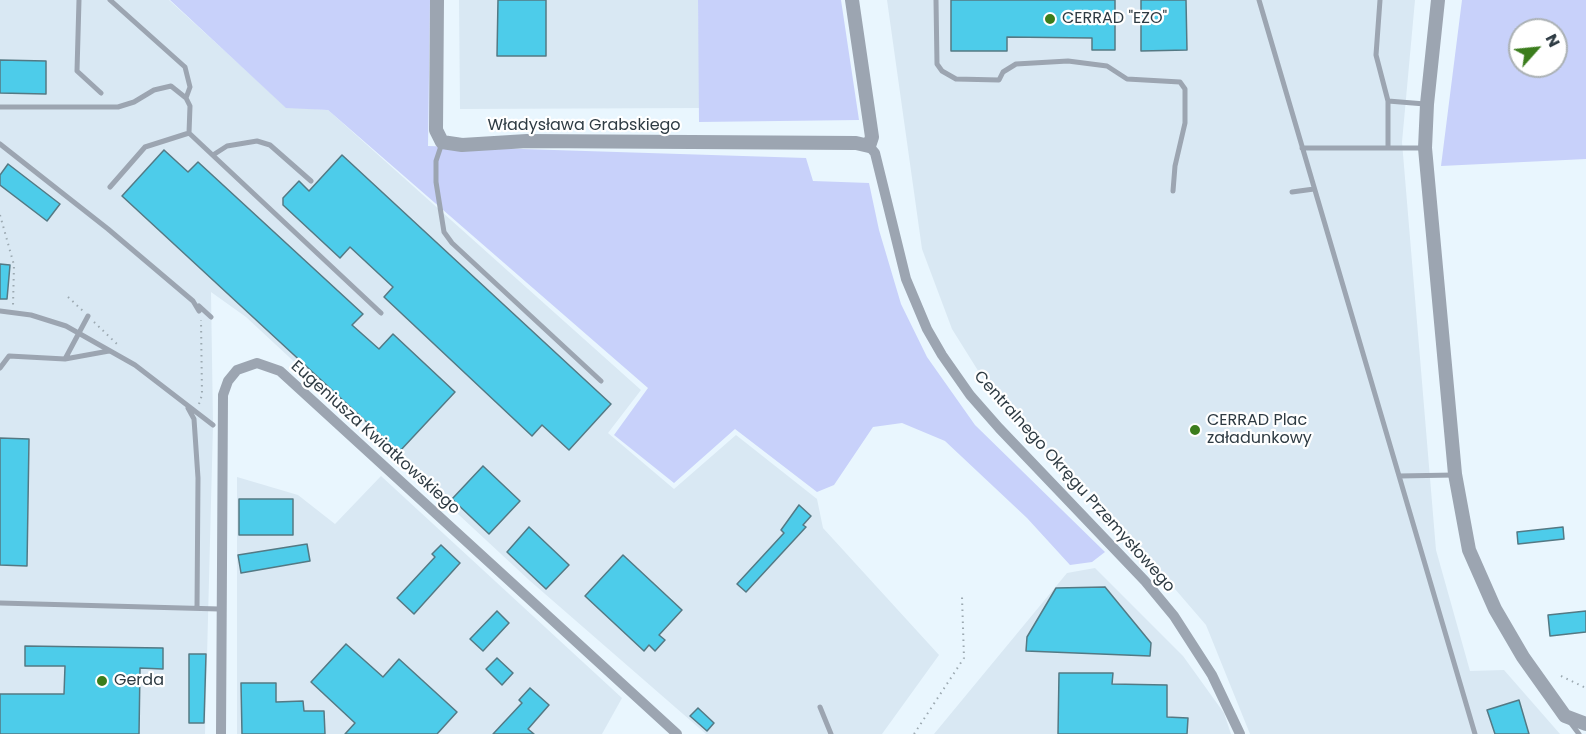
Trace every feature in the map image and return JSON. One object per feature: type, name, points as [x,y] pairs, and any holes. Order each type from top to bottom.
[{"type":"street","points":[[437,0],[436,130],[442,142]]},
{"type":"street","name":"Centralnego Okręgu Przemysłowego","points":[[852,0],[872,137],[869,146],[875,153],[906,279],[927,329],[942,356],[970,395],[1145,581],[1174,616],[1212,675],[1240,734]]},
{"type":"street","points":[[1438,0],[1427,104],[1425,148],[1455,474],[1469,550],[1480,580],[1524,657],[1565,716],[1586,724]]},
{"type":"street","name":"Władysława Grabskiego","points":[[442,142],[457,145],[527,141],[844,143],[869,146]]},
{"type":"street","name":"Eugeniusza Kwiatkowskiego","points":[[221,734],[219,609],[223,395],[228,381],[237,370],[249,364],[265,364],[280,371],[676,734]]},
{"type":"lane","points":[[79,0],[78,71],[101,93]]},
{"type":"lane","points":[[110,0],[185,67],[190,87],[186,98]]},
{"type":"lane","points":[[936,0],[937,64],[942,72],[956,79],[999,80],[1003,72],[1016,64],[1068,61],[1107,66],[1127,79],[1180,82],[1185,89],[1185,123],[1175,166],[1173,191]]},
{"type":"lane","points":[[1259,0],[1475,734]]},
{"type":"lane","points":[[1380,0],[1376,55],[1388,101],[1388,147]]},
{"type":"lane","points":[[0,107],[118,107],[134,102],[154,90],[171,86],[186,98],[190,106],[189,133],[381,313]]},
{"type":"lane","points":[[1388,101],[1427,104]]},
{"type":"lane","points":[[110,187],[145,147],[189,133]]},
{"type":"lane","points":[[213,155],[227,146],[256,141],[270,145],[311,181]]},
{"type":"lane","points":[[442,142],[436,161],[436,182],[440,222],[444,232],[452,243],[601,381]]},
{"type":"lane","points":[[0,144],[211,317]]},
{"type":"lane","points":[[1302,148],[1425,148]]},
{"type":"lane","points":[[1292,192],[1314,189]]},
{"type":"lane","points":[[193,301],[199,311]]},
{"type":"lane","points":[[0,311],[41,318],[77,333],[160,383],[213,424]]},
{"type":"lane","points":[[65,359],[88,316]]},
{"type":"lane","points":[[0,368],[9,356],[65,359],[110,351]]},
{"type":"lane","points":[[187,406],[194,419],[198,478],[197,608]]},
{"type":"lane","points":[[1399,476],[1455,474]]},
{"type":"lane","points":[[0,603],[219,609]]},
{"type":"lane","points":[[820,707],[831,734]]},
{"type":"lane","points":[[1565,716],[1579,734]]},
{"type":"path","points":[[0,215],[14,265],[13,313]]},
{"type":"path","points":[[68,297],[119,346]]},
{"type":"path","points":[[197,410],[202,395],[199,311]]},
{"type":"path","points":[[914,734],[964,658],[962,597]]},
{"type":"path","points":[[1562,676],[1586,687]]},
{"type":"shaded area","points":[[0,0],[169,0],[286,107],[328,110],[641,390],[608,433],[674,489],[736,435],[817,499],[823,528],[939,655],[882,734],[706,734],[529,580],[246,317],[211,292],[213,425],[205,734],[0,734]]},
{"type":"shaded area","points":[[170,0],[430,0],[428,146],[806,158],[813,181],[869,183],[879,230],[901,304],[927,357],[975,425],[1105,552],[1092,562],[1070,565],[1027,518],[945,441],[902,423],[873,427],[834,485],[817,492],[735,429],[674,483],[614,435],[648,388],[328,110],[286,108]]},
{"type":"shaded area","points":[[459,0],[698,0],[701,108],[460,109]]},
{"type":"shaded area","points":[[698,0],[841,0],[859,120],[699,122]]},
{"type":"shaded area","points":[[887,0],[1415,0],[1402,142],[1436,550],[1470,671],[1504,670],[1560,734],[1250,734],[1206,625],[1094,495],[997,401],[952,329],[922,249]]},
{"type":"shaded area","points":[[1462,0],[1586,0],[1586,159],[1441,166]]},
{"type":"shaded area","points":[[381,476],[622,698],[602,734],[237,734],[237,477],[298,495],[335,524]]},
{"type":"shaded area","points":[[1095,568],[1183,656],[1224,713],[1231,734],[934,734],[1067,573]]},
{"type":"building","points":[[498,0],[546,0],[546,56],[497,56]]},
{"type":"building","name":"CERRAD \"EZO\"","points":[[951,0],[1115,0],[1115,50],[1092,50],[1092,38],[1007,37],[1007,51],[951,51]]},
{"type":"building","points":[[1141,0],[1186,0],[1187,50],[1141,51]]},
{"type":"building","points":[[0,60],[46,61],[46,94],[0,93]]},
{"type":"building","points":[[164,150],[188,172],[198,162],[363,314],[352,325],[379,349],[393,334],[455,392],[399,452],[122,196]]},
{"type":"building","points":[[342,155],[611,404],[569,450],[542,425],[532,436],[384,297],[393,287],[350,247],[340,258],[283,205],[283,198],[299,181],[309,191]]},
{"type":"building","points":[[8,164],[60,204],[47,221],[0,185],[0,175]]},
{"type":"building","points":[[0,264],[10,265],[7,299],[0,299]]},
{"type":"building","points":[[0,438],[29,439],[27,566],[0,565]]},
{"type":"building","points":[[483,466],[520,501],[489,534],[452,499]]},
{"type":"building","points":[[239,499],[293,499],[293,535],[239,535]]},
{"type":"building","points":[[799,505],[811,516],[803,525],[806,527],[746,592],[737,584],[784,533],[781,530]]},
{"type":"building","points":[[529,527],[569,565],[546,589],[507,552]]},
{"type":"building","points":[[1563,527],[1564,539],[1518,544],[1517,532]]},
{"type":"building","points":[[307,544],[310,561],[241,573],[238,555]]},
{"type":"building","points":[[441,545],[460,563],[414,614],[397,598],[435,557],[432,554]]},
{"type":"building","points":[[623,555],[682,610],[659,635],[665,640],[655,651],[649,645],[644,651],[585,596]]},
{"type":"building","points":[[1105,587],[1151,643],[1150,656],[1026,651],[1027,637],[1056,588]]},
{"type":"building","points":[[497,611],[509,623],[483,651],[470,639]]},
{"type":"building","points":[[1586,611],[1586,632],[1550,636],[1548,615]]},
{"type":"building","points":[[346,644],[383,677],[399,659],[457,712],[437,734],[345,734],[355,723],[311,682]]},
{"type":"building","name":"Gerda","points":[[25,646],[163,648],[163,669],[140,668],[139,734],[0,734],[0,694],[64,694],[65,666],[25,666]]},
{"type":"building","points":[[189,654],[206,654],[204,723],[189,723]]},
{"type":"building","points":[[497,658],[513,673],[502,685],[486,669]]},
{"type":"building","points":[[1059,673],[1113,673],[1112,684],[1167,685],[1167,717],[1188,718],[1187,734],[1058,734]]},
{"type":"building","points":[[241,683],[276,683],[276,702],[303,701],[304,711],[324,711],[325,734],[242,734]]},
{"type":"building","points":[[530,688],[549,705],[528,729],[534,734],[493,734],[522,703],[519,700]]},
{"type":"building","points":[[1519,700],[1529,734],[1495,734],[1487,710]]},
{"type":"building","points":[[698,708],[714,723],[707,731],[690,716]]},
{"type":"place","name":"CERRAD \"EZO\"","points":[[1050,19]]},
{"type":"place","name":"CERRAD Plac załadunkowy","points":[[1195,430]]},
{"type":"place","name":"Gerda","points":[[102,681]]}]
